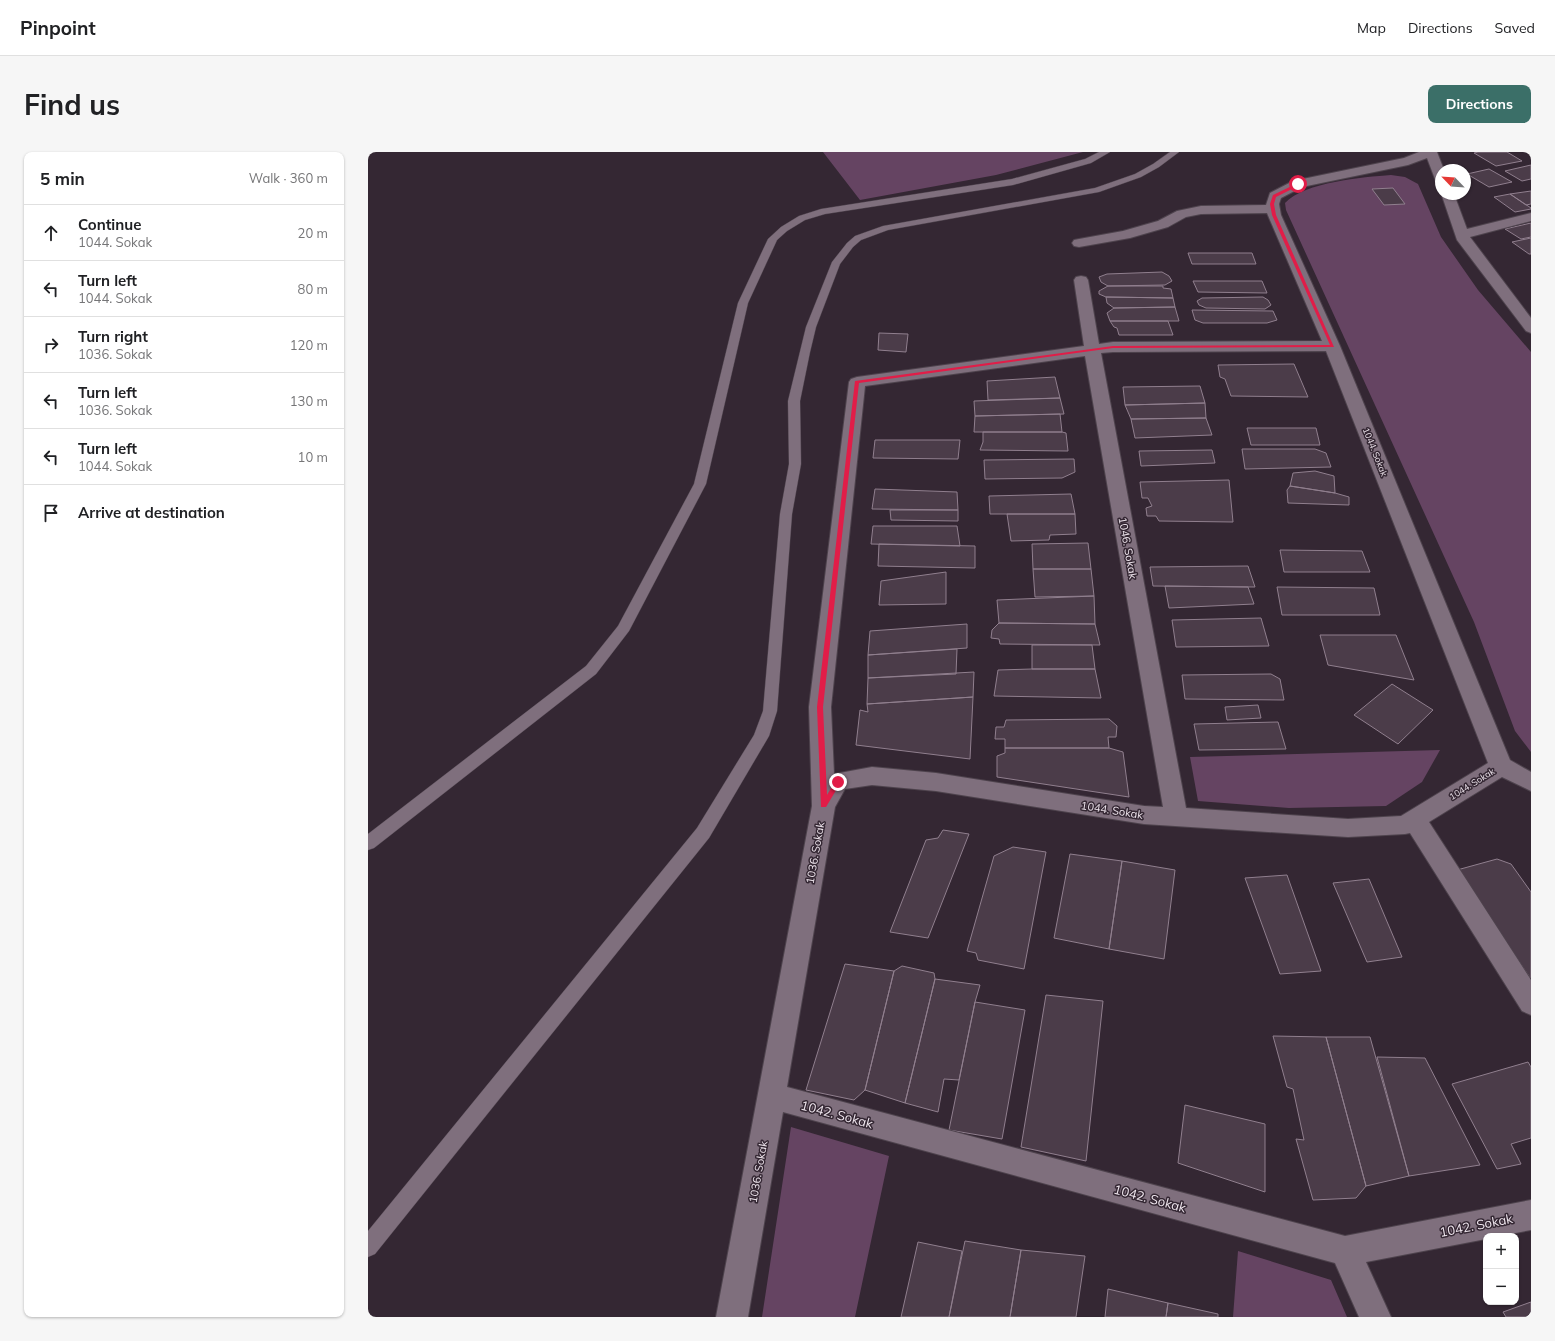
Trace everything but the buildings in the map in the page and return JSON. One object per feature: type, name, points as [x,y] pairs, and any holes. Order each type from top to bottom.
[{"type":"street","points":[[1079,243],[1125,235],[1163,224],[1182,214],[1201,210],[1273,209],[1272,204],[1275,196],[1298,184],[1408,161],[1430,152],[1435,164]]},
{"type":"street","points":[[1449,200],[1464,240],[1518,301],[1531,328]]},
{"type":"street","name":"1044. Sokak","points":[[824,806],[838,782],[872,776],[936,782],[1144,815],[1348,828],[1405,825],[1501,766],[1332,346],[1273,209]]},
{"type":"street","points":[[1462,235],[1531,217]]},
{"type":"street","name":"1046. Sokak","points":[[1081,280],[1092,350],[1176,817]]},
{"type":"street","name":"1036. Sokak","points":[[732,1317],[824,806],[820,707],[857,382],[1113,347],[1332,346]]},
{"type":"street","points":[[1501,766],[1531,782]]},
{"type":"street","points":[[1414,819],[1531,1003]]},
{"type":"street","name":"1042. Sokak","points":[[772,1096],[1345,1251],[1531,1214]]},
{"type":"street","points":[[1345,1251],[1375,1317]]},
{"type":"lane","points":[[368,843],[591,670],[624,628],[700,484],[743,303],[772,239],[784,229],[802,218],[824,211],[1013,182],[1088,161],[1106,152]]},
{"type":"lane","points":[[368,1247],[702,833],[761,736],[770,711],[786,514],[795,464],[794,401],[811,327],[835,264],[842,253],[858,238],[886,228],[1096,190],[1126,182],[1155,167],[1176,152]]},
{"type":"shaded area","points":[[823,152],[1083,152],[996,175],[860,200]]},
{"type":"shaded area","points":[[1391,175],[1405,177],[1418,184],[1441,237],[1478,290],[1531,352],[1531,752],[1515,731],[1474,622],[1286,210],[1285,203],[1294,196],[1320,185],[1350,179]]},
{"type":"shaded area","points":[[1440,750],[1422,782],[1386,806],[1289,808],[1198,801],[1190,757]]},
{"type":"shaded area","points":[[791,1127],[889,1156],[855,1317],[762,1317]]},
{"type":"shaded area","points":[[1238,1251],[1331,1280],[1347,1317],[1233,1317]]},
{"type":"route","points":[[838,782],[824,806],[820,707],[857,382],[1113,347],[1332,346],[1274,215],[1272,204],[1275,196],[1298,184]]}]
